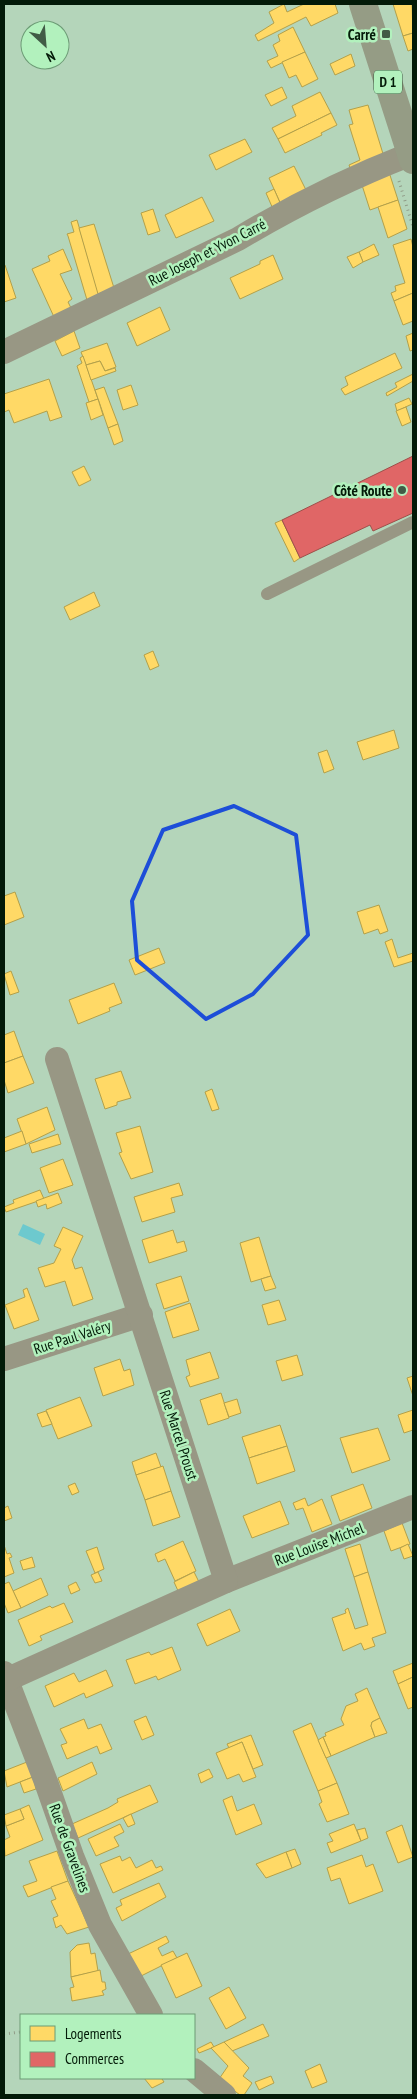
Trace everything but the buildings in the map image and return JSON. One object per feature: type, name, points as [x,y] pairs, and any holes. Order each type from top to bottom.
[{"type":"main road","name":"D 1","points":[[363,4],[408,126],[412,157]]},
{"type":"street","name":"Rue Joseph et Yvon Carré","points":[[4,352],[238,239],[267,222],[386,163],[412,157]]},
{"type":"street","name":"Rue Marcel Proust","points":[[57,1059],[226,1581]]},
{"type":"street","name":"Rue Paul Valéry","points":[[4,1359],[141,1315]]},
{"type":"street","name":"Rue Louise Michel","points":[[226,1581],[413,1507]]},
{"type":"street","points":[[5,1676],[226,1581]]},
{"type":"street","name":"Rue de Gravelines","points":[[5,1676],[72,1856],[100,1925],[150,2014]]},
{"type":"street","points":[[195,2071],[224,2095]]},
{"type":"lane","points":[[268,594],[413,522]]},
{"type":"path","points":[[4,2034],[20,2032]]},
{"type":"highlighted area","points":[[234,806],[296,835],[308,935],[253,994],[206,1019],[137,960],[132,901],[163,830]]},
{"type":"water","points":[[23,1224],[45,1234],[40,1245],[18,1235]]},
{"type":"place","name":"Carré","points":[[386,34]]},
{"type":"place","name":"Côté Route","points":[[402,490]]}]
